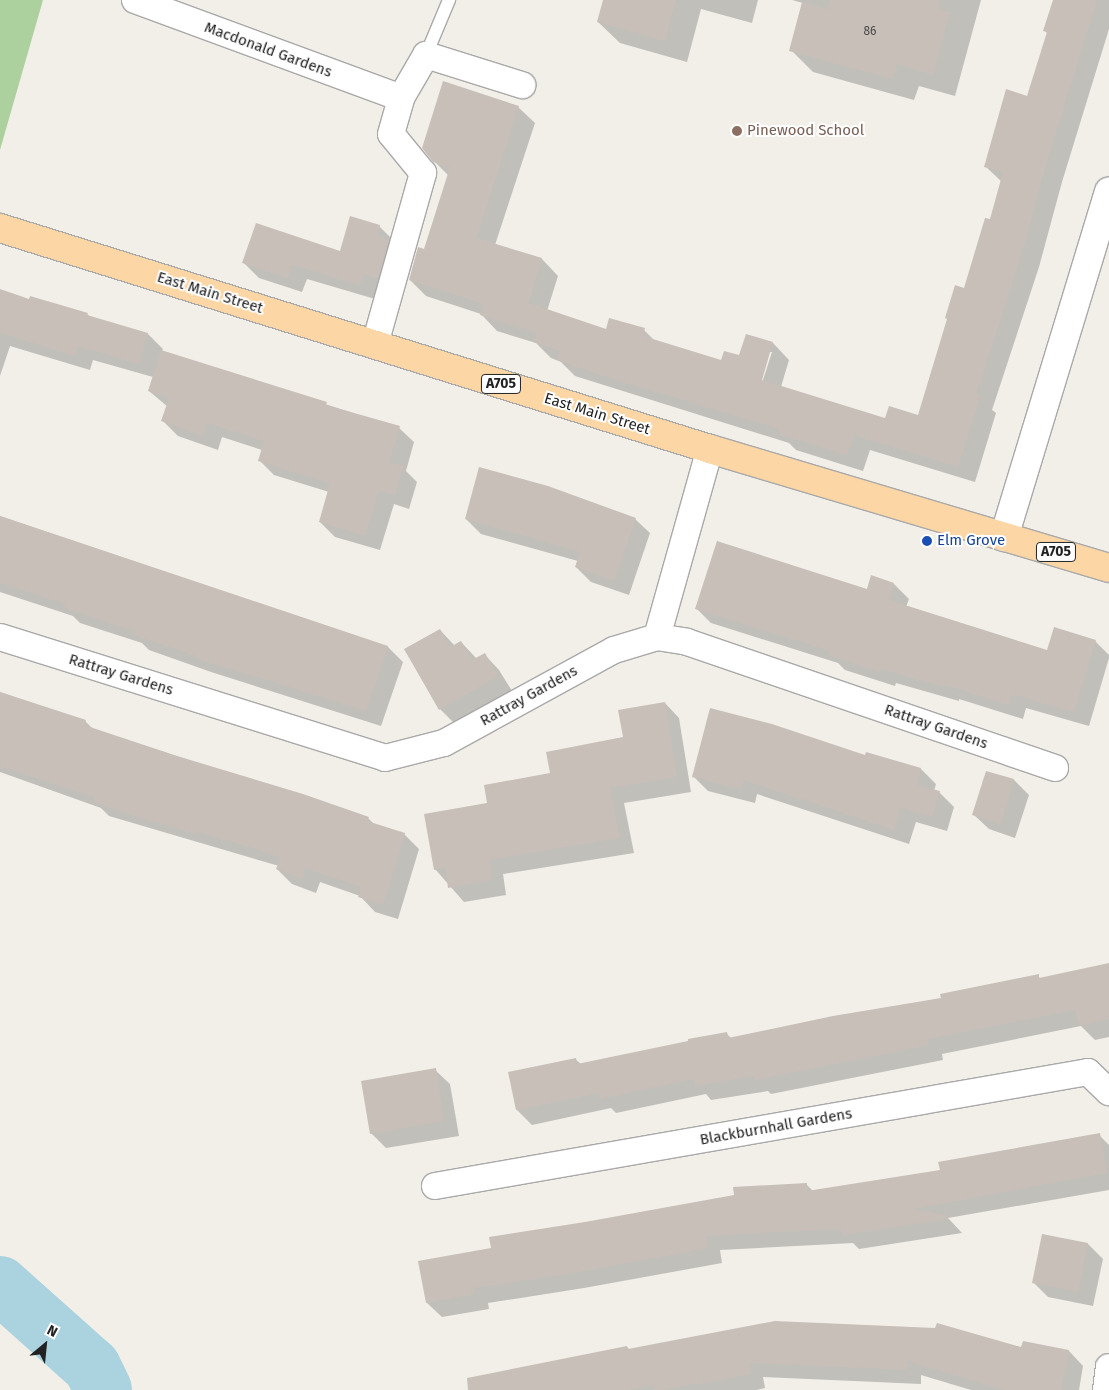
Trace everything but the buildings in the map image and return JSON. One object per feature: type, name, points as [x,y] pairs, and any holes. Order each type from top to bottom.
[{"type":"main road","name":"East Main Street","points":[[0,228],[710,450],[1109,568]]},
{"type":"street","name":"Macdonald Gardens","points":[[135,0],[401,98]]},
{"type":"street","points":[[375,344],[423,173],[391,134],[401,98],[426,55],[522,85]]},
{"type":"street","points":[[1004,537],[1109,192]]},
{"type":"street","points":[[657,637],[710,450]]},
{"type":"street","name":"Rattray Gardens","points":[[0,637],[385,758],[444,742],[614,650],[657,637],[688,642],[1055,768]]},
{"type":"street","name":"Blackburnhall Gardens","points":[[435,1186],[1088,1072],[1109,1092]]},
{"type":"street","points":[[1106,1390],[1109,1367]]},
{"type":"lane","points":[[426,55],[449,0]]},
{"type":"green space","points":[[0,0],[43,0],[0,150]]},
{"type":"waterway","points":[[0,1285],[92,1367],[103,1390]]},
{"type":"place","name":"Pinewood School","points":[[737,131]]},
{"type":"place","name":"Elm Grove","points":[[927,541]]}]
